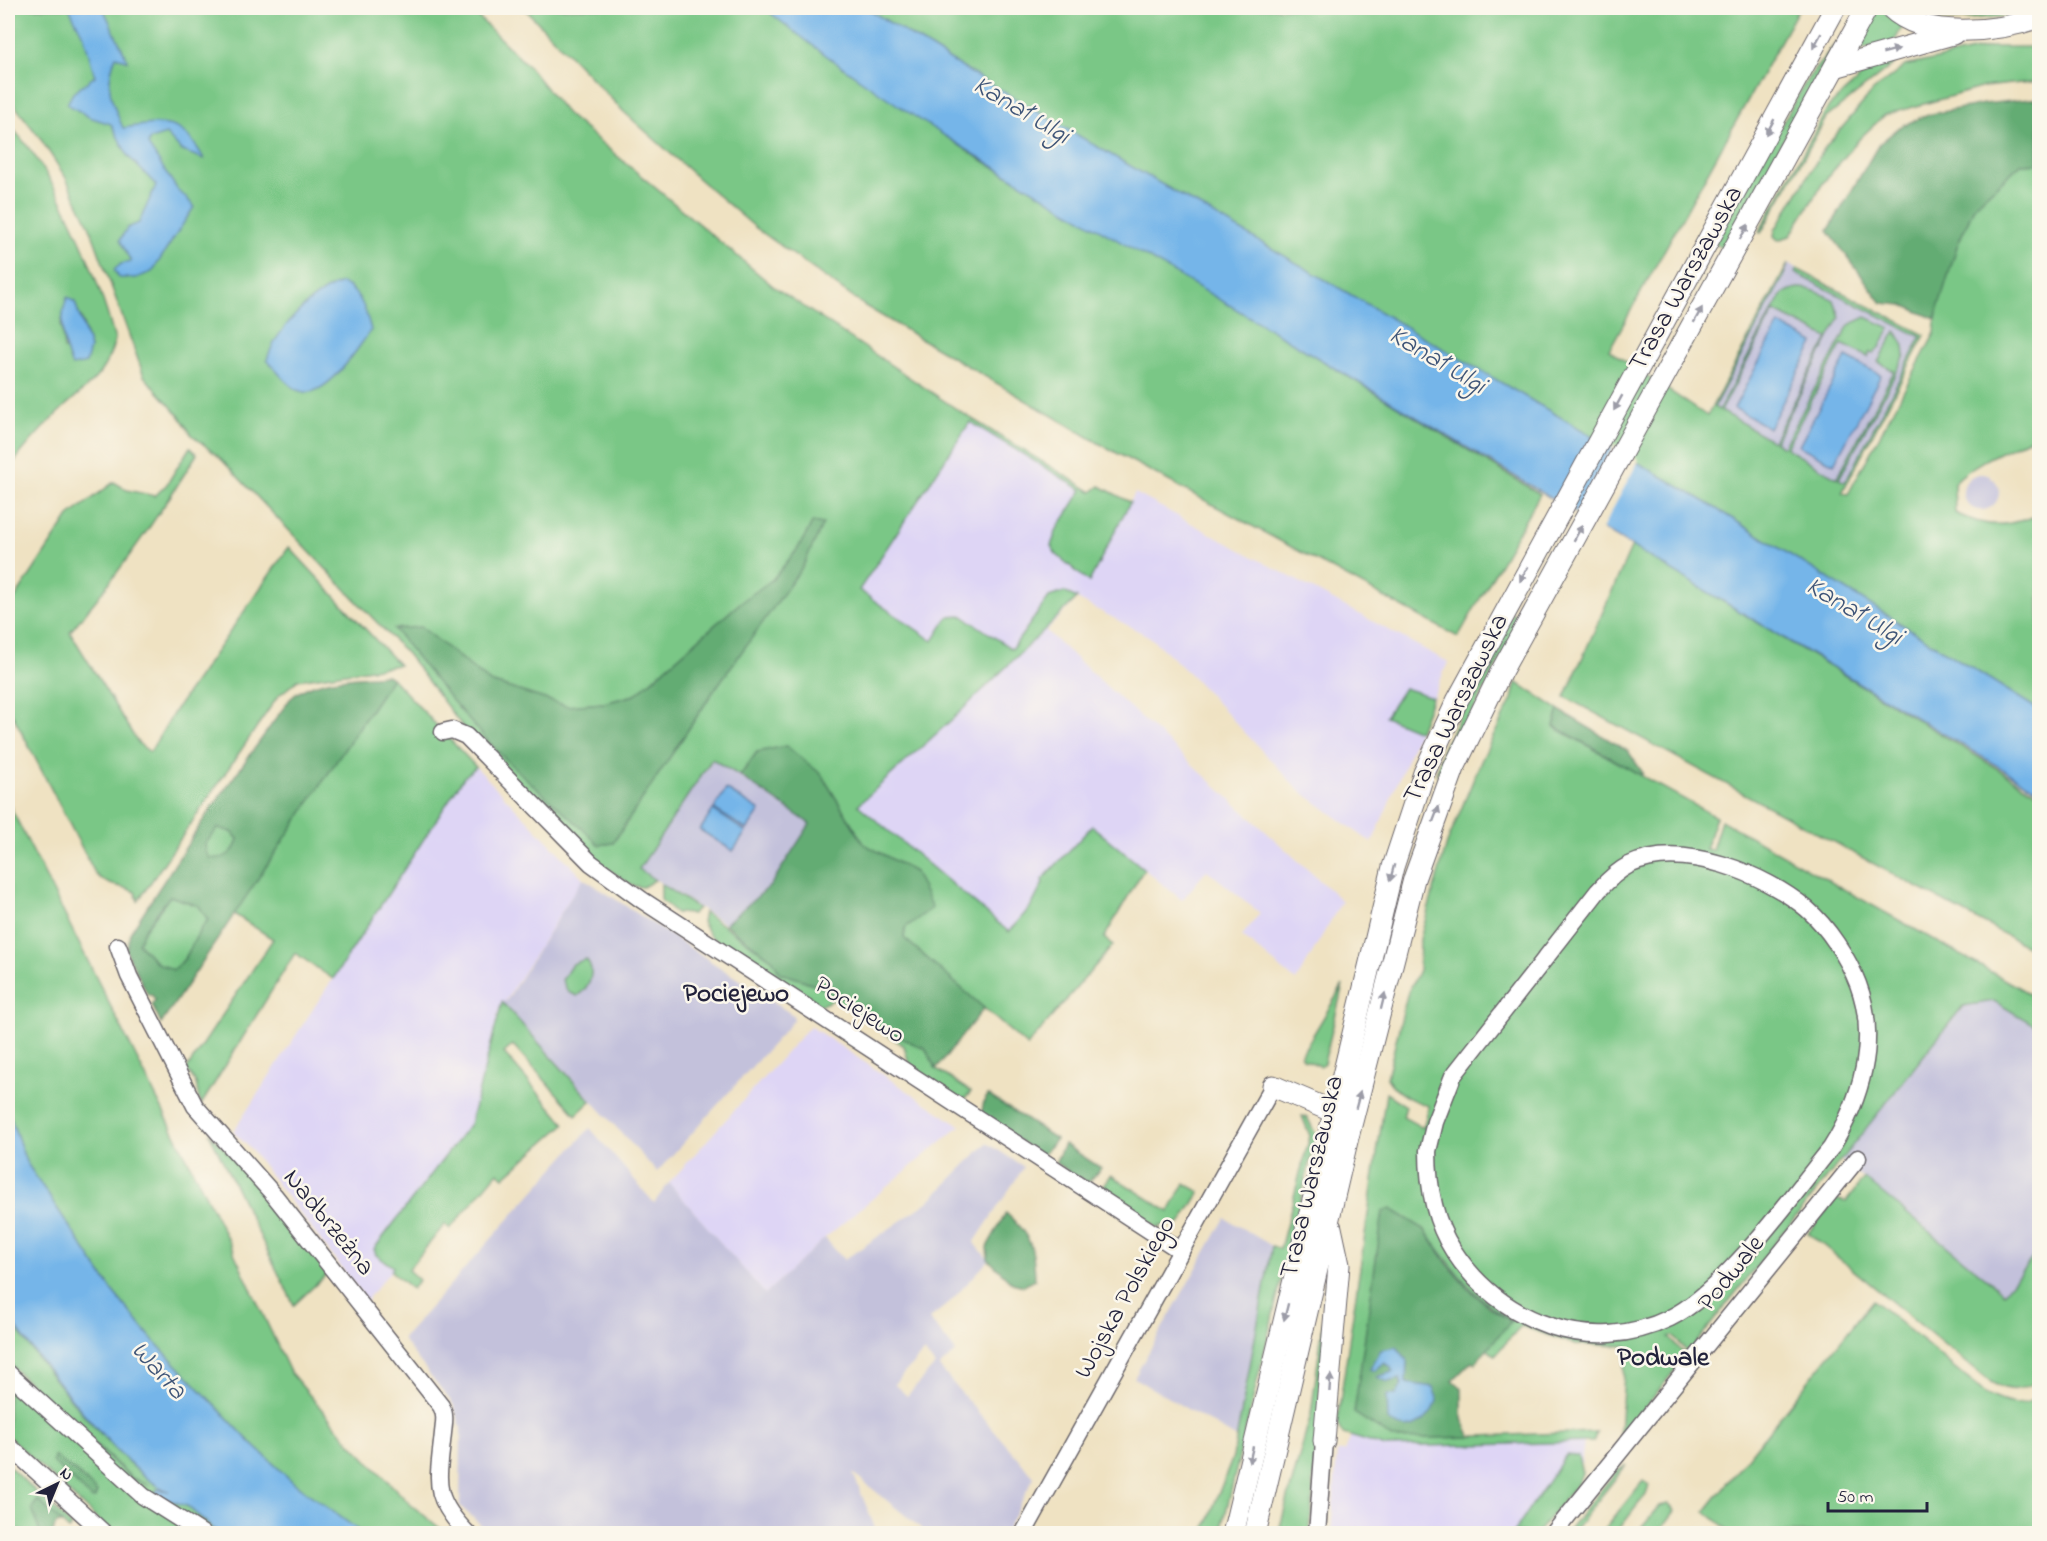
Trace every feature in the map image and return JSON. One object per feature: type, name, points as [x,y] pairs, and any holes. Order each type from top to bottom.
[{"type":"main road","name":"Trasa Warszawska","points":[[1233,1533],[1391,876],[1415,798],[1452,711],[1506,608],[1835,8]]},
{"type":"main road","name":"Trasa Warszawska","points":[[1256,1533],[1347,1141],[1404,913],[1432,823],[1464,746],[1529,621],[1867,8]]},
{"type":"main road","points":[[1891,8],[1919,25],[1964,30]]},
{"type":"main road","points":[[2027,8],[2040,15]]},
{"type":"main road","points":[[1835,67],[1964,30],[2025,22],[2040,15]]},
{"type":"main road","points":[[1273,1086],[1334,1112],[1347,1141]]},
{"type":"main road","points":[[1324,1441],[1339,1265],[1330,1221]]},
{"type":"street","name":"Pociejewo","points":[[443,732],[452,730],[466,736],[591,863],[642,900],[1182,1251]]},
{"type":"street","points":[[1678,857],[1712,862],[1746,873],[1782,890],[1808,910],[1827,930],[1859,985],[1865,1016],[1866,1062],[1857,1099],[1846,1124],[1831,1148],[1711,1291],[1670,1318],[1624,1333],[1586,1335],[1545,1326],[1496,1298],[1468,1271],[1452,1249],[1437,1216],[1428,1175],[1428,1151],[1436,1118],[1453,1076],[1598,891],[1612,876],[1630,865],[1650,859],[1678,857]]},
{"type":"street","name":"Nadbrzeżna","points":[[118,946],[129,976],[200,1112],[274,1195],[441,1406],[445,1417],[439,1490],[450,1515],[468,1533]]},
{"type":"street","name":"Wojska Polskiego","points":[[1023,1533],[1273,1086]]},
{"type":"street","name":"Podwale","points":[[1553,1533],[1858,1158]]},
{"type":"street","points":[[8,1372],[142,1496],[203,1533]]},
{"type":"street","points":[[1317,1533],[1324,1441]]},
{"type":"street","points":[[8,1445],[105,1533]]},
{"type":"shaded area","points":[[1788,264],[1925,335],[1841,493],[1707,416]]},
{"type":"shaded area","points":[[964,414],[1092,492],[1100,486],[1130,502],[1135,493],[1448,662],[1372,843],[1298,789],[1190,674],[1150,637],[1077,599],[1046,631],[1342,901],[1296,981],[1242,936],[1260,913],[1207,870],[1182,900],[1144,869],[1104,938],[1113,945],[1076,989],[858,805],[959,713],[844,595]]},
{"type":"shaded area","points":[[1981,474],[1994,479],[1999,492],[1994,505],[1981,510],[1968,505],[1963,492],[1968,479]]},
{"type":"shaded area","points":[[713,759],[810,824],[770,886],[725,924],[639,869]]},
{"type":"shaded area","points":[[476,767],[583,878],[500,1006],[470,1124],[374,1249],[376,1255],[393,1268],[369,1297],[368,1302],[248,1146],[233,1132],[464,777]]},
{"type":"shaded area","points":[[583,878],[793,1015],[794,1020],[657,1172],[502,1002],[507,1000]]},
{"type":"shaded area","points":[[1994,1001],[2039,1028],[2039,1250],[2005,1293],[1841,1160],[1964,1006]]},
{"type":"shaded area","points":[[810,1026],[960,1126],[825,1238],[765,1294],[669,1183]]},
{"type":"shaded area","points":[[590,1128],[654,1203],[669,1183],[765,1294],[825,1238],[844,1260],[928,1202],[987,1143],[1024,1167],[974,1243],[989,1260],[949,1303],[929,1319],[956,1352],[939,1367],[1034,1477],[1005,1533],[927,1533],[853,1473],[877,1533],[490,1533],[460,1506],[461,1428],[453,1404],[402,1339]],"holes":[[[924,1352],[935,1365],[907,1396],[894,1384]]]},
{"type":"shaded area","points":[[1225,1218],[1272,1246],[1237,1438],[1134,1378]]},
{"type":"shaded area","points":[[1351,1436],[1386,1447],[1584,1442],[1581,1465],[1578,1456],[1566,1456],[1513,1533],[1331,1534],[1337,1452],[1345,1452]]},
{"type":"green space","points":[[8,8],[469,8],[529,67],[567,114],[773,286],[964,414],[1092,492],[1100,486],[1130,502],[1089,582],[1056,554],[1051,546],[1057,529],[1082,490],[970,422],[859,590],[933,641],[948,617],[963,616],[1012,649],[1049,597],[1064,592],[1077,598],[959,713],[858,805],[1009,932],[1032,905],[1043,883],[1042,880],[1092,826],[1144,869],[1104,938],[1113,945],[1027,1046],[904,938],[915,872],[864,844],[821,774],[757,752],[740,776],[712,759],[639,869],[655,880],[643,887],[633,886],[601,864],[465,730],[408,655],[219,457],[191,434],[181,418],[144,376],[89,225],[66,178],[40,138],[8,97]],"holes":[[[813,522],[802,566],[713,692],[613,843],[599,845],[488,741],[471,722],[445,686],[421,627],[490,682],[567,706],[604,703],[635,695],[740,603],[771,581],[797,550]]]},
{"type":"green space","points":[[524,8],[764,8],[845,69],[980,159],[1279,334],[1540,494],[1458,637],[1102,445],[865,306],[756,228],[700,180],[624,112]]},
{"type":"green space","points":[[866,8],[1799,8],[1609,350],[1707,416],[1788,264],[1783,278],[1714,407],[1719,410],[1780,297],[1787,292],[1800,288],[1820,293],[1834,300],[1840,317],[1775,442],[1783,447],[1849,325],[1866,317],[1890,328],[1880,347],[1873,353],[1870,352],[1868,357],[1842,344],[1786,448],[1837,478],[1894,371],[1878,362],[1896,331],[1904,346],[1905,356],[1839,479],[1845,482],[1921,337],[1795,273],[1797,269],[1925,335],[1842,493],[1848,494],[1935,333],[1938,301],[1957,246],[1975,205],[2021,164],[2039,163],[2039,434],[1983,461],[1954,483],[1955,513],[1967,518],[1987,524],[2006,524],[2039,515],[2039,710],[1707,503],[966,70]],"holes":[[[1774,311],[1828,338],[1773,441],[1721,411]]]},
{"type":"green space","points":[[1876,8],[1884,8],[1904,24],[1894,42],[1852,51]]},
{"type":"green space","points":[[1925,8],[1991,8],[2025,12],[2024,15],[1953,20],[1919,19]]},
{"type":"green space","points":[[1835,44],[1725,249],[1714,243],[1808,78]]},
{"type":"green space","points":[[1990,47],[2039,47],[2039,81],[1984,87],[1885,115],[1861,137],[1823,183],[1790,236],[1778,240],[1774,236],[1775,230],[1824,149],[1873,91],[1905,66]]},
{"type":"green space","points":[[1897,55],[1896,62],[1826,118],[1761,233],[1759,232],[1829,106],[1866,73]]},
{"type":"green space","points":[[2039,98],[2039,163],[2021,164],[1975,205],[1957,246],[1935,319],[1903,305],[1882,303],[1828,231],[1879,144],[1900,127],[1926,115],[1984,104]]},
{"type":"green space","points":[[8,124],[43,169],[74,225],[98,285],[115,340],[100,373],[39,432],[8,470]],"holes":[[[67,298],[81,317],[90,348],[64,349],[61,324]]]},
{"type":"green space","points":[[190,447],[197,454],[168,500],[121,567],[70,632],[138,743],[150,752],[176,709],[289,547],[399,665],[298,680],[278,696],[138,901],[135,892],[112,885],[96,875],[8,706],[8,609],[69,516],[114,482],[127,490],[155,496],[167,484]]},
{"type":"green space","points":[[813,522],[823,524],[803,566],[713,692],[613,843],[599,845],[504,758],[455,704],[394,629],[421,627],[490,682],[567,706],[604,703],[635,695],[740,603],[773,579],[797,550]]},
{"type":"green space","points":[[1632,546],[2039,794],[2039,953],[1565,697]]},
{"type":"green space","points":[[1512,613],[1521,618],[1449,759],[1436,775],[1443,749]]},
{"type":"green space","points":[[386,675],[392,678],[161,1024],[152,1005],[155,1000],[152,995],[148,995],[126,951],[130,933],[208,813],[290,699],[300,691],[323,682]],"holes":[[[218,828],[232,832],[238,839],[232,852],[228,855],[210,858],[205,844]],[[170,896],[199,906],[208,920],[184,959],[173,970],[157,963],[138,943],[145,929]]]},
{"type":"green space","points":[[392,678],[476,767],[464,777],[333,979],[295,953],[201,1105],[196,1084],[186,1070],[273,939],[234,914]]},
{"type":"green space","points":[[1516,682],[1559,710],[1554,727],[1716,817],[1705,849],[1712,850],[1721,820],[2039,999],[2039,1028],[1994,1001],[1963,1006],[1688,1353],[1673,1336],[1669,1337],[1686,1356],[1626,1432],[1620,1432],[1626,1346],[1575,1344],[1521,1326],[1495,1355],[1487,1348],[1511,1320],[1484,1301],[1473,1290],[1453,1268],[1424,1229],[1394,1439],[1597,1432],[1593,1442],[1386,1447],[1343,1434],[1337,1422],[1386,1093],[1406,1106],[1403,1117],[1423,1128],[1429,1106],[1400,1093],[1387,1078],[1407,995],[1419,970],[1420,939],[1447,843],[1482,759],[1512,699]]},
{"type":"green space","points":[[1404,688],[1432,697],[1419,731],[1385,717]]},
{"type":"green space","points":[[1559,710],[1628,751],[1643,773],[1641,775],[1554,726]]},
{"type":"green space","points":[[786,746],[821,774],[864,844],[915,872],[932,908],[905,928],[904,938],[984,1008],[936,1069],[925,1048],[896,1035],[836,994],[780,973],[773,960],[725,924],[770,886],[810,824],[740,776],[757,752]]},
{"type":"green space","points":[[8,802],[229,1242],[290,1372],[347,1439],[410,1504],[446,1533],[362,1533],[294,1483],[250,1442],[152,1339],[114,1293],[26,1162],[8,1110]]},
{"type":"green space","points":[[217,828],[232,832],[238,839],[237,844],[228,855],[210,859],[205,844]]},
{"type":"green space","points":[[661,884],[698,908],[692,914],[676,913],[661,900]]},
{"type":"green space","points":[[170,896],[199,906],[208,920],[184,959],[173,970],[157,963],[138,943],[145,929]]},
{"type":"green space","points":[[704,912],[773,960],[780,973],[836,994],[897,1035],[925,1048],[936,1069],[971,1092],[963,1101],[910,1067],[904,1046],[835,999],[817,1007],[710,936],[702,922]]},
{"type":"green space","points":[[586,959],[591,969],[590,979],[585,989],[577,996],[568,992],[562,980],[572,964]]},
{"type":"green space","points":[[1343,985],[1324,1063],[1320,1066],[1303,1059],[1301,1055]]},
{"type":"green space","points":[[502,1002],[591,1101],[576,1115],[513,1045],[504,1053],[565,1124],[504,1177],[498,1172],[450,1229],[445,1224],[408,1270],[419,1280],[412,1289],[391,1271],[393,1267],[376,1255],[374,1249],[470,1124]]},
{"type":"green space","points":[[988,1095],[1056,1139],[1042,1156],[981,1115]]},
{"type":"green space","points":[[1302,1116],[1307,1117],[1316,1135],[1221,1533],[1203,1533],[1233,1457],[1272,1246],[1280,1249],[1310,1136]]},
{"type":"green space","points":[[209,1133],[261,1186],[328,1273],[294,1305]]},
{"type":"green space","points":[[1064,1144],[1101,1168],[1088,1183],[1055,1163]]},
{"type":"green space","points":[[1111,1175],[1169,1212],[1184,1183],[1200,1192],[1180,1224],[1160,1226],[1159,1229],[1103,1194],[1102,1188]]},
{"type":"green space","points":[[1864,1178],[2004,1293],[2039,1250],[2039,1379],[2020,1389],[2003,1388],[1989,1381],[1808,1233],[1836,1199],[1846,1202]]},
{"type":"green space","points":[[1391,1209],[1424,1229],[1447,1263],[1468,1288],[1489,1307],[1511,1321],[1475,1363],[1472,1361],[1453,1380],[1462,1388],[1462,1419],[1471,1437],[1394,1439],[1354,1413],[1383,1211]],"holes":[[[1397,1347],[1407,1360],[1406,1383],[1420,1385],[1386,1400],[1396,1395],[1402,1385],[1400,1379],[1378,1377],[1393,1372],[1390,1366],[1383,1363],[1377,1367]]]},
{"type":"green space","points":[[1006,1213],[1026,1235],[1034,1258],[1035,1279],[1024,1286],[1012,1283],[988,1259],[987,1247]]},
{"type":"green space","points":[[1328,1285],[1310,1533],[1278,1534],[1311,1414]]},
{"type":"green space","points":[[1873,1300],[1985,1393],[1999,1400],[2019,1404],[2039,1395],[2039,1533],[1732,1533],[1705,1511]]},
{"type":"green space","points":[[8,1315],[52,1376],[104,1437],[142,1474],[170,1491],[156,1496],[187,1506],[219,1533],[112,1533],[8,1436],[8,1367],[132,1479],[149,1485],[132,1478],[8,1363],[11,1349]]},
{"type":"green space","points":[[1566,1455],[1578,1456],[1582,1473],[1578,1483],[1537,1533],[1513,1533]]},
{"type":"green space","points":[[54,1456],[76,1472],[97,1492],[95,1498],[92,1499],[53,1462]]},
{"type":"green space","points":[[8,1465],[72,1526],[69,1530],[38,1500],[40,1533],[26,1533],[20,1529],[17,1533],[8,1533]]},
{"type":"green space","points":[[1626,1465],[1572,1533],[1566,1533],[1618,1469]]},
{"type":"green space","points":[[1643,1481],[1649,1485],[1646,1494],[1616,1533],[1601,1533]]},
{"type":"green space","points":[[38,1500],[61,1522],[55,1525],[53,1533],[40,1533],[32,1508]]},
{"type":"green space","points":[[1668,1504],[1675,1511],[1658,1533],[1637,1533],[1660,1506]]},
{"type":"water","points":[[69,8],[103,8],[128,61],[116,56],[110,76],[112,101],[123,128],[149,124],[170,125],[188,136],[204,159],[182,151],[166,134],[150,139],[148,145],[179,192],[194,207],[152,272],[136,278],[119,278],[114,270],[121,264],[131,262],[120,240],[127,228],[139,223],[156,185],[128,156],[111,124],[89,117],[67,104],[73,93],[95,76],[84,37]]},
{"type":"water","name":"Kanał Ulgi","points":[[764,8],[866,8],[966,70],[1707,503],[2039,710],[2039,791],[1374,391],[1015,180],[887,98]]},
{"type":"water","points":[[342,283],[354,291],[358,297],[365,309],[371,330],[349,361],[329,382],[318,389],[307,392],[297,390],[267,360],[271,349],[296,314],[319,295]]},
{"type":"water","points":[[67,297],[75,302],[90,348],[86,363],[72,366],[63,332],[63,315]]},
{"type":"water","points":[[1779,324],[1814,343],[1769,428],[1734,408]]},
{"type":"water","points":[[1846,357],[1881,375],[1834,464],[1799,446]]},
{"type":"water","points":[[726,789],[760,811],[747,830],[714,809]]},
{"type":"water","points":[[713,810],[746,832],[733,851],[700,830]]},
{"type":"water","name":"Warta","points":[[8,1110],[26,1162],[114,1293],[152,1339],[250,1442],[294,1483],[362,1533],[219,1533],[187,1506],[156,1496],[157,1489],[169,1491],[152,1482],[131,1464],[83,1413],[8,1315]]},
{"type":"water","points":[[1397,1347],[1407,1360],[1406,1383],[1433,1387],[1438,1401],[1423,1421],[1410,1427],[1396,1425],[1388,1420],[1387,1395],[1396,1395],[1402,1385],[1400,1379],[1388,1382],[1377,1377],[1393,1372],[1390,1366],[1384,1363],[1374,1371],[1370,1369],[1381,1350]]},
{"type":"pier","points":[[1614,445],[1639,460],[1601,531],[1575,515]]},
{"type":"district","name":"Pociejewo","points":[[736,994]]},
{"type":"district","name":"Podwale","points":[[1663,1358]]}]
